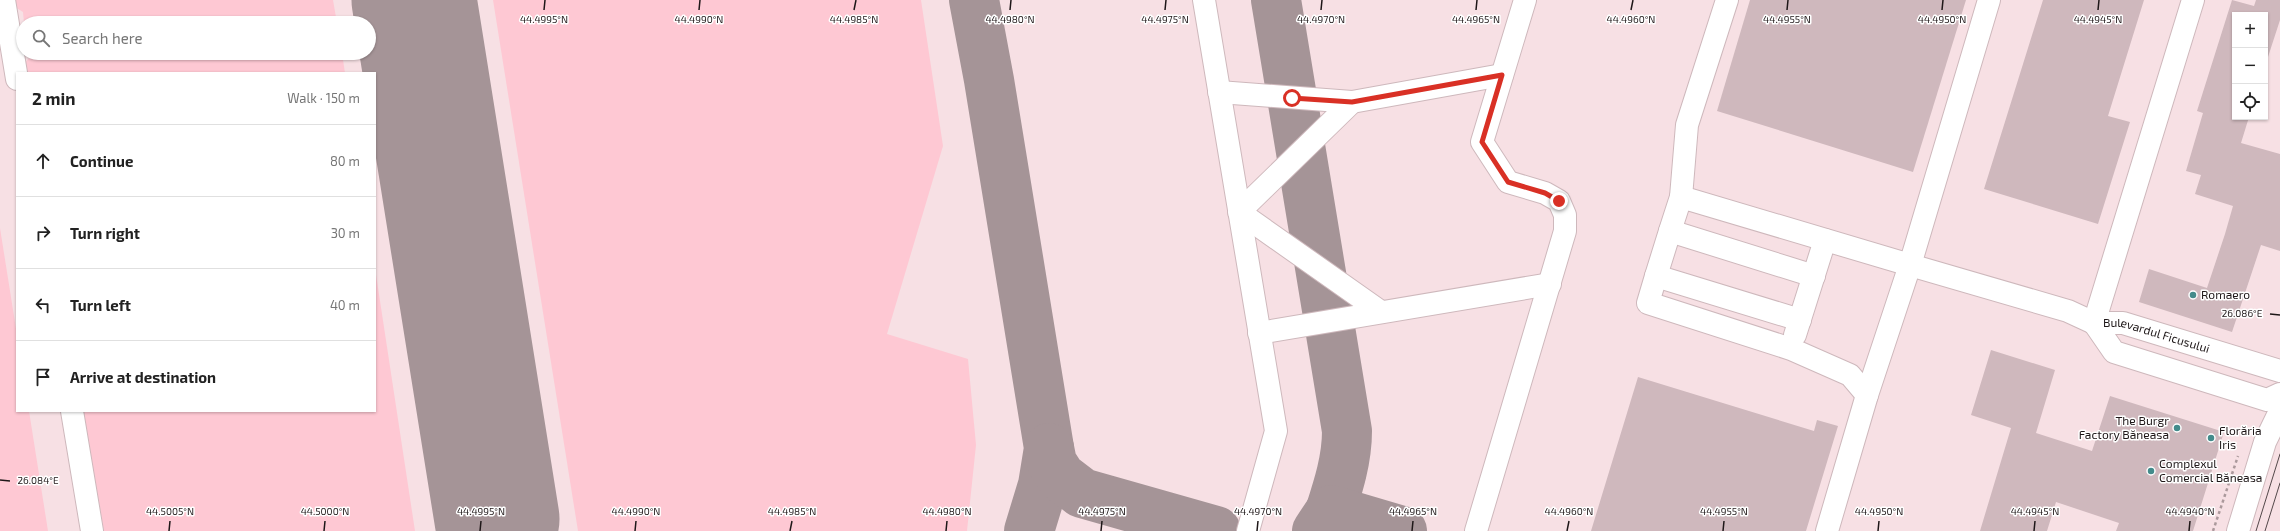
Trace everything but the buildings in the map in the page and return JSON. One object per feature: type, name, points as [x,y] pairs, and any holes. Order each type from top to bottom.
[{"type":"street","points":[[4,0],[16,73]]},
{"type":"street","points":[[1204,0],[1276,431],[1248,531]]},
{"type":"street","points":[[1481,530],[1566,231],[1565,215],[1559,201],[1545,193],[1508,182],[1482,142],[1525,0]]},
{"type":"street","points":[[1727,0],[1687,125],[1680,197],[1648,303],[1790,349],[1850,374],[1867,395]]},
{"type":"street","points":[[1827,531],[1867,395],[1910,265],[1989,0]]},
{"type":"street","points":[[1680,197],[2068,311],[2094,323],[2193,0]]},
{"type":"street","points":[[1219,92],[1352,102],[1502,75]]},
{"type":"street","points":[[1239,212],[1352,102]]},
{"type":"street","points":[[1239,212],[1381,312]]},
{"type":"street","points":[[1670,231],[1814,276]]},
{"type":"street","points":[[1790,349],[1825,240]]},
{"type":"street","points":[[1656,276],[1800,320]]},
{"type":"street","points":[[1259,333],[1550,284]]},
{"type":"street","name":"Bulevardul Ficusului","points":[[2094,323],[2123,323],[2280,371]]},
{"type":"street","name":"Bulevardul Ficusului","points":[[2094,323],[2114,352],[2267,400],[2280,394]]},
{"type":"street","points":[[2238,531],[2266,442],[2280,411]]},
{"type":"street","points":[[72,412],[92,531]]},
{"type":"path","points":[[2213,531],[2240,451]]},
{"type":"shaded area","points":[[14,0],[333,0],[336,16],[23,16],[23,12],[15,7]]},
{"type":"shaded area","points":[[493,0],[921,0],[943,146],[887,334],[968,359],[976,445],[967,531],[578,531]]},
{"type":"shaded area","points":[[27,60],[343,60],[345,72],[25,72],[23,65]]},
{"type":"shaded area","points":[[0,228],[16,329],[16,412],[29,412],[48,531],[0,531]]},
{"type":"shaded area","points":[[376,275],[415,531],[104,531],[82,412],[376,412]]},
{"type":"taxiway","points":[[974,0],[989,80],[1049,448],[1043,485],[1029,531]]},
{"type":"taxiway","points":[[1276,0],[1347,431],[1345,457],[1336,494],[1324,531]]},
{"type":"taxiway","points":[[1049,448],[1052,463],[1061,477],[1082,493],[1216,531]]},
{"type":"taxiway","points":[[1317,531],[1331,510],[1402,531]]},
{"type":"taxiway","points":[[497,519],[499,531]]},
{"type":"runway","points":[[414,0],[497,519]]},
{"type":"tram line","points":[[2256,531],[2280,454]]},
{"type":"tram line","points":[[2265,531],[2280,483]]},
{"type":"place","name":"Romaero","points":[[2193,295]]},
{"type":"place","name":"The Burgr Factory Băneasa","points":[[2177,428]]},
{"type":"place","name":"Florăria Iris","points":[[2211,438]]},
{"type":"place","name":"Complexul Comercial Băneasa","points":[[2151,471]]},
{"type":"route","points":[[1292,98],[1352,102],[1502,75],[1482,142],[1508,182],[1545,193],[1559,201]]}]
